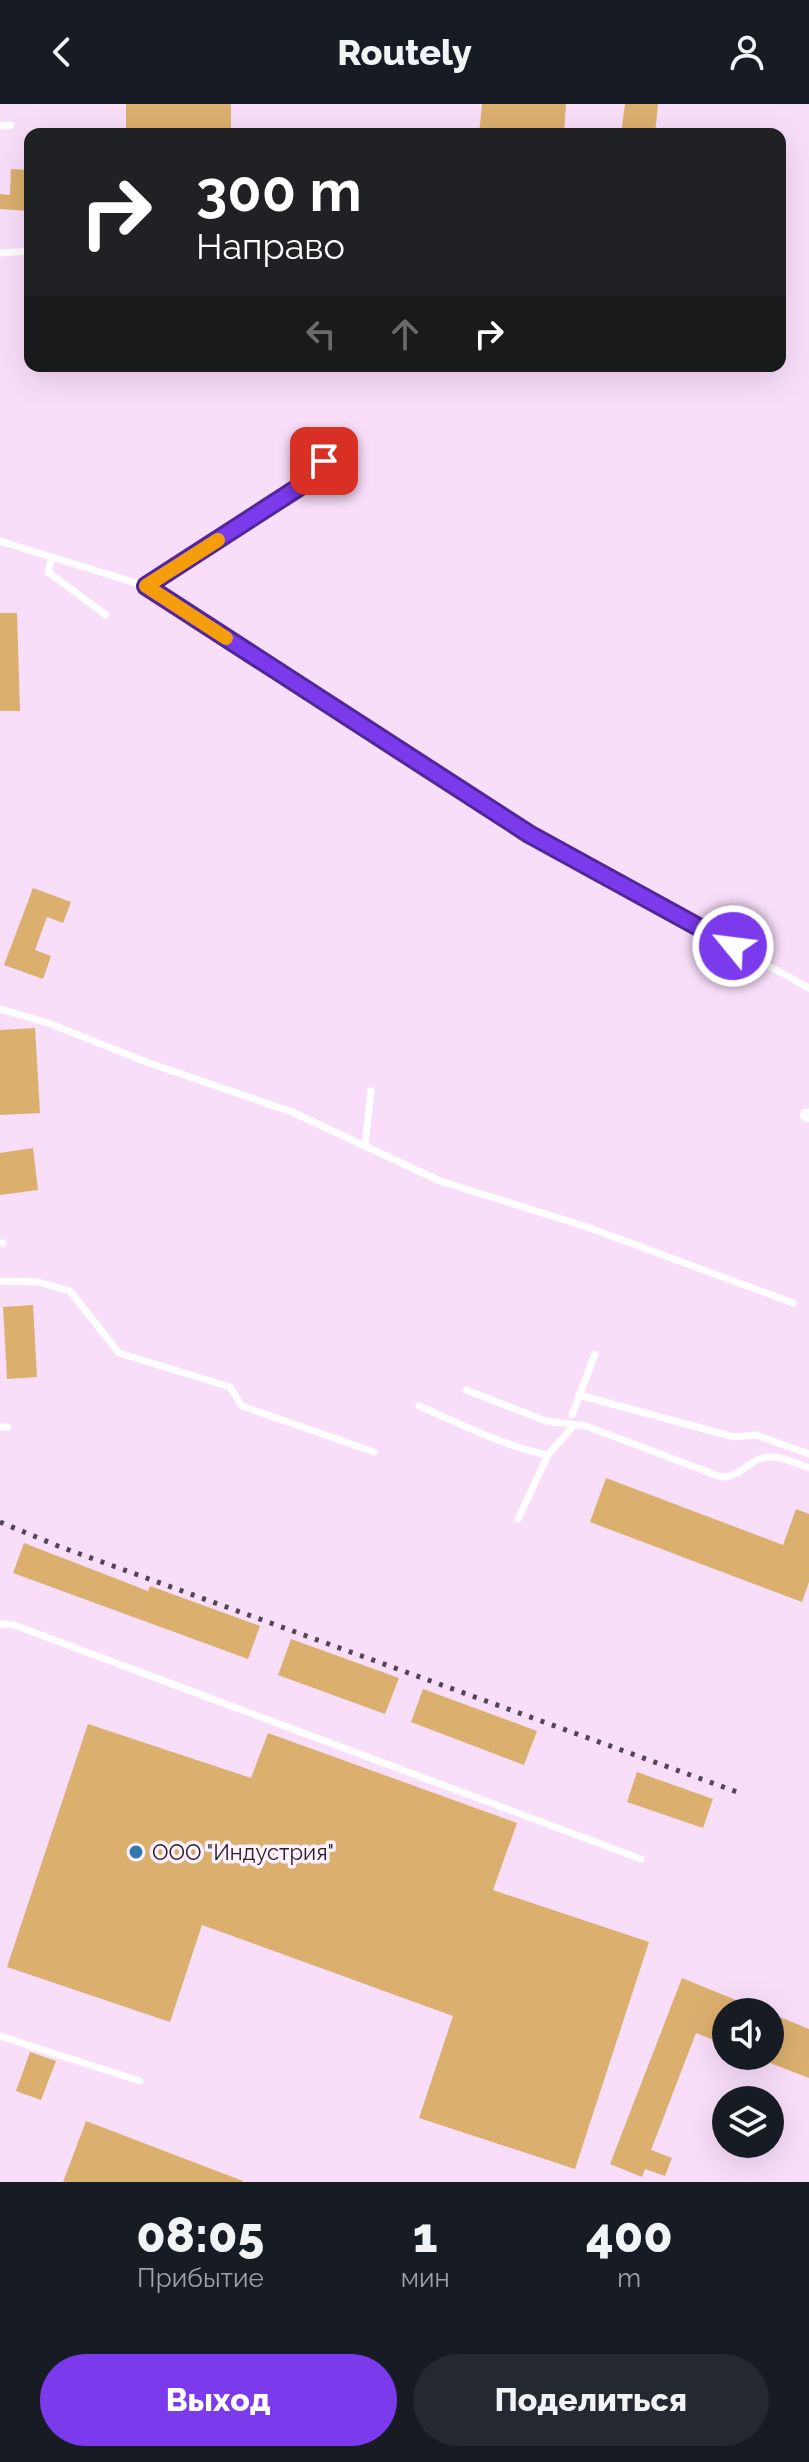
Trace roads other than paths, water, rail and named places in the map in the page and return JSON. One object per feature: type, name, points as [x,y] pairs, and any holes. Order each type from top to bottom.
[{"type":"lane","points":[[0,126],[11,125]]},
{"type":"lane","points":[[0,253],[24,251]]},
{"type":"lane","points":[[146,586],[310,480],[339,442]]},
{"type":"lane","points":[[0,541],[146,586],[529,834],[809,988]]},
{"type":"lane","points":[[52,557],[48,572],[106,615]]},
{"type":"lane","points":[[0,1009],[314,1121],[440,1181],[587,1227],[793,1303]]},
{"type":"lane","points":[[365,1145],[371,1091]]},
{"type":"lane","points":[[0,1281],[38,1282],[70,1291],[119,1353],[230,1387],[242,1406],[374,1452]]},
{"type":"lane","points":[[572,1415],[595,1354]]},
{"type":"lane","points":[[466,1390],[546,1421],[586,1426],[721,1477],[735,1476],[753,1462],[767,1457],[809,1468]]},
{"type":"lane","points":[[579,1395],[734,1437],[756,1435],[809,1454]]},
{"type":"lane","points":[[419,1406],[471,1429],[548,1455]]},
{"type":"lane","points":[[518,1519],[548,1455],[574,1425]]},
{"type":"lane","points":[[0,1624],[14,1625],[141,1671],[641,1859]]},
{"type":"lane","points":[[0,2036],[140,2081]]},
{"type":"railway","points":[[0,1522],[58,1546],[740,1793]]},
{"type":"place","name":"ООО \"Индустрия\"","points":[[136,1852]]}]
